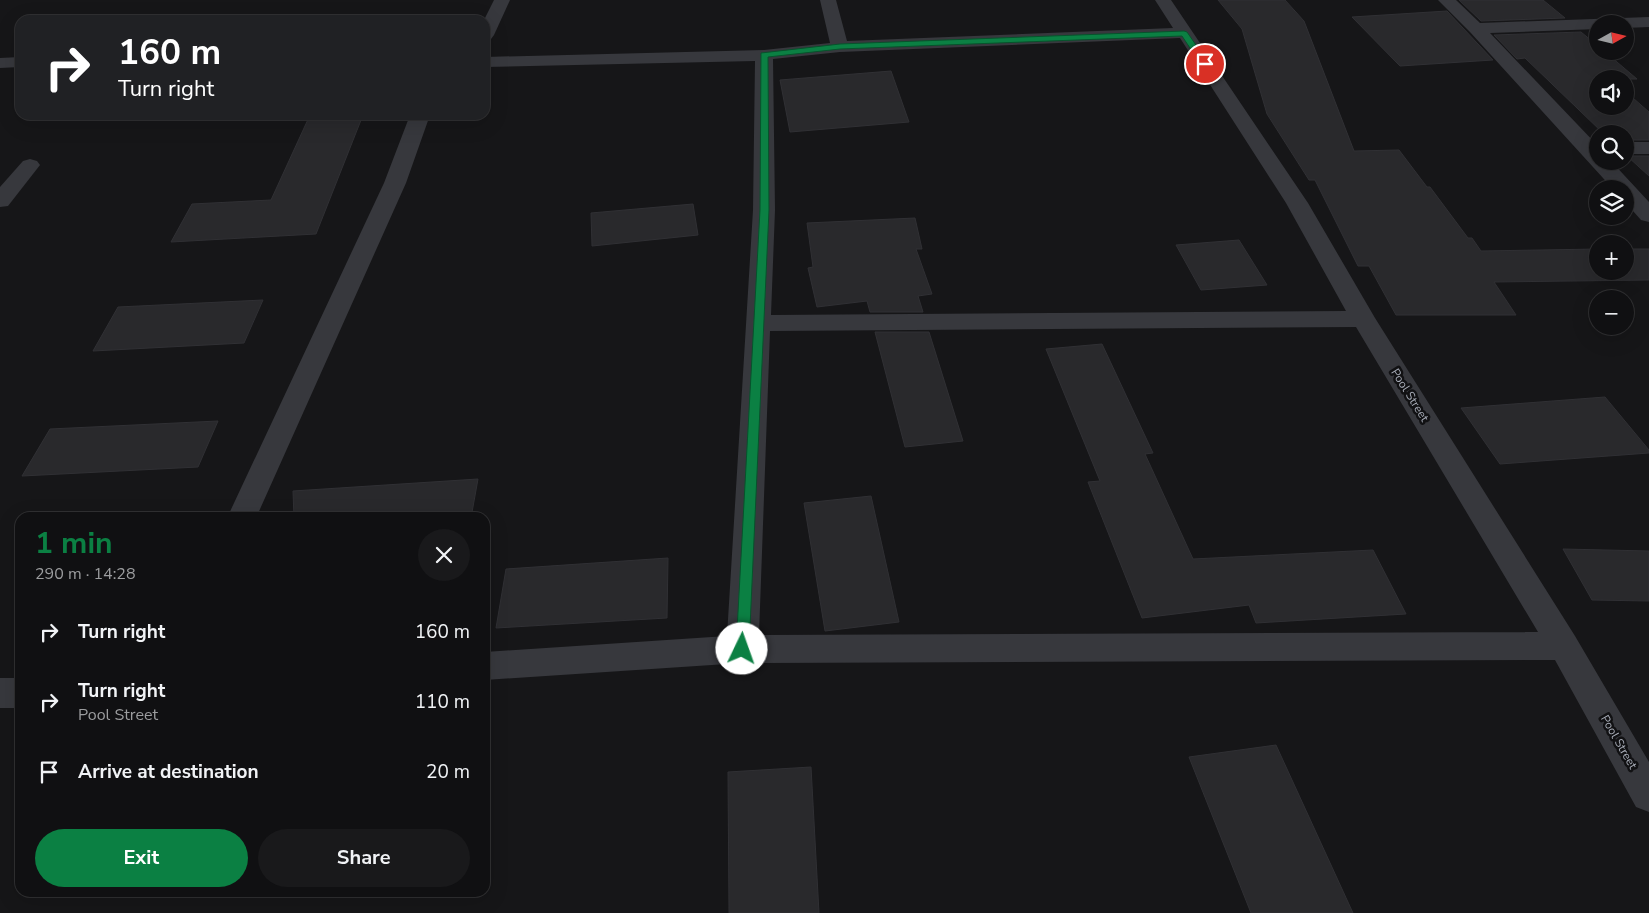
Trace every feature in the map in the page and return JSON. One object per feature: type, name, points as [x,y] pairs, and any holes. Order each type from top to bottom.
[{"type":"street","points":[[490,25],[502,0]]},
{"type":"street","points":[[828,0],[840,47]]},
{"type":"street","name":"Pool Street","points":[[1163,0],[1297,203],[1363,319],[1564,646],[1649,795]]},
{"type":"street","points":[[1446,0],[1476,28],[1589,148]]},
{"type":"street","points":[[1476,28],[1649,22]]},
{"type":"street","points":[[490,62],[764,55],[840,47],[1184,33]]},
{"type":"street","points":[[742,649],[764,210],[764,55]]},
{"type":"street","points":[[0,63],[15,62]]},
{"type":"street","points":[[244,512],[395,183],[418,120]]},
{"type":"street","points":[[1634,148],[1649,148]]},
{"type":"street","points":[[0,201],[30,165]]},
{"type":"street","points":[[1609,170],[1617,180]]},
{"type":"street","points":[[1634,199],[1649,215]]},
{"type":"street","points":[[759,322],[1363,319]]},
{"type":"street","points":[[490,666],[742,649],[1564,646]]},
{"type":"street","points":[[0,694],[15,693]]},
{"type":"building","points":[[1218,0],[1285,0],[1304,21],[1354,151],[1399,150],[1427,187],[1430,187],[1468,238],[1472,238],[1481,251],[1589,249],[1589,280],[1634,280],[1634,249],[1649,249],[1649,280],[1494,282],[1516,315],[1396,315],[1369,266],[1358,266],[1315,180],[1309,180],[1267,114],[1242,29]]},
{"type":"building","points":[[1459,0],[1543,0],[1565,18],[1481,21]]},
{"type":"building","points":[[1447,11],[1493,60],[1400,66],[1352,17]]},
{"type":"building","points":[[1581,32],[1589,39],[1589,60],[1615,60],[1626,70],[1589,70],[1589,115],[1634,115],[1634,99],[1649,112],[1649,140],[1634,140],[1634,125],[1595,125],[1525,58],[1517,59],[1494,35]]},
{"type":"building","points":[[891,71],[909,122],[790,132],[780,80]]},
{"type":"building","points":[[308,120],[361,120],[316,234],[171,242],[192,204],[271,200]]},
{"type":"building","points":[[1634,156],[1649,156],[1649,176],[1634,162]]},
{"type":"building","points":[[693,204],[698,235],[592,246],[591,213]]},
{"type":"building","points":[[915,218],[922,249],[916,249],[932,294],[918,296],[923,312],[870,312],[867,301],[817,307],[808,268],[813,267],[807,223]]},
{"type":"building","points":[[1239,240],[1267,285],[1201,290],[1176,245]]},
{"type":"building","points":[[263,300],[244,343],[93,351],[118,307]]},
{"type":"building","points":[[875,332],[929,332],[963,441],[905,447]]},
{"type":"building","points":[[1102,344],[1153,453],[1145,454],[1193,559],[1373,550],[1406,614],[1256,623],[1249,605],[1142,618],[1088,482],[1100,481],[1046,349]]},
{"type":"building","points":[[1605,397],[1649,450],[1649,453],[1500,464],[1461,408]]},
{"type":"building","points":[[218,421],[198,467],[22,476],[50,429]]},
{"type":"building","points":[[478,479],[472,512],[294,512],[293,491]]},
{"type":"building","points":[[871,496],[899,622],[825,631],[804,503]]},
{"type":"building","points":[[1563,549],[1649,551],[1649,601],[1592,600]]},
{"type":"building","points":[[668,558],[667,618],[496,628],[506,569]]},
{"type":"building","points":[[1276,745],[1353,913],[1251,913],[1189,757]]},
{"type":"building","points":[[811,767],[819,913],[729,913],[728,772]]},
{"type":"route","points":[[742,649],[764,210],[764,55],[840,47],[1184,33],[1205,64]]}]
